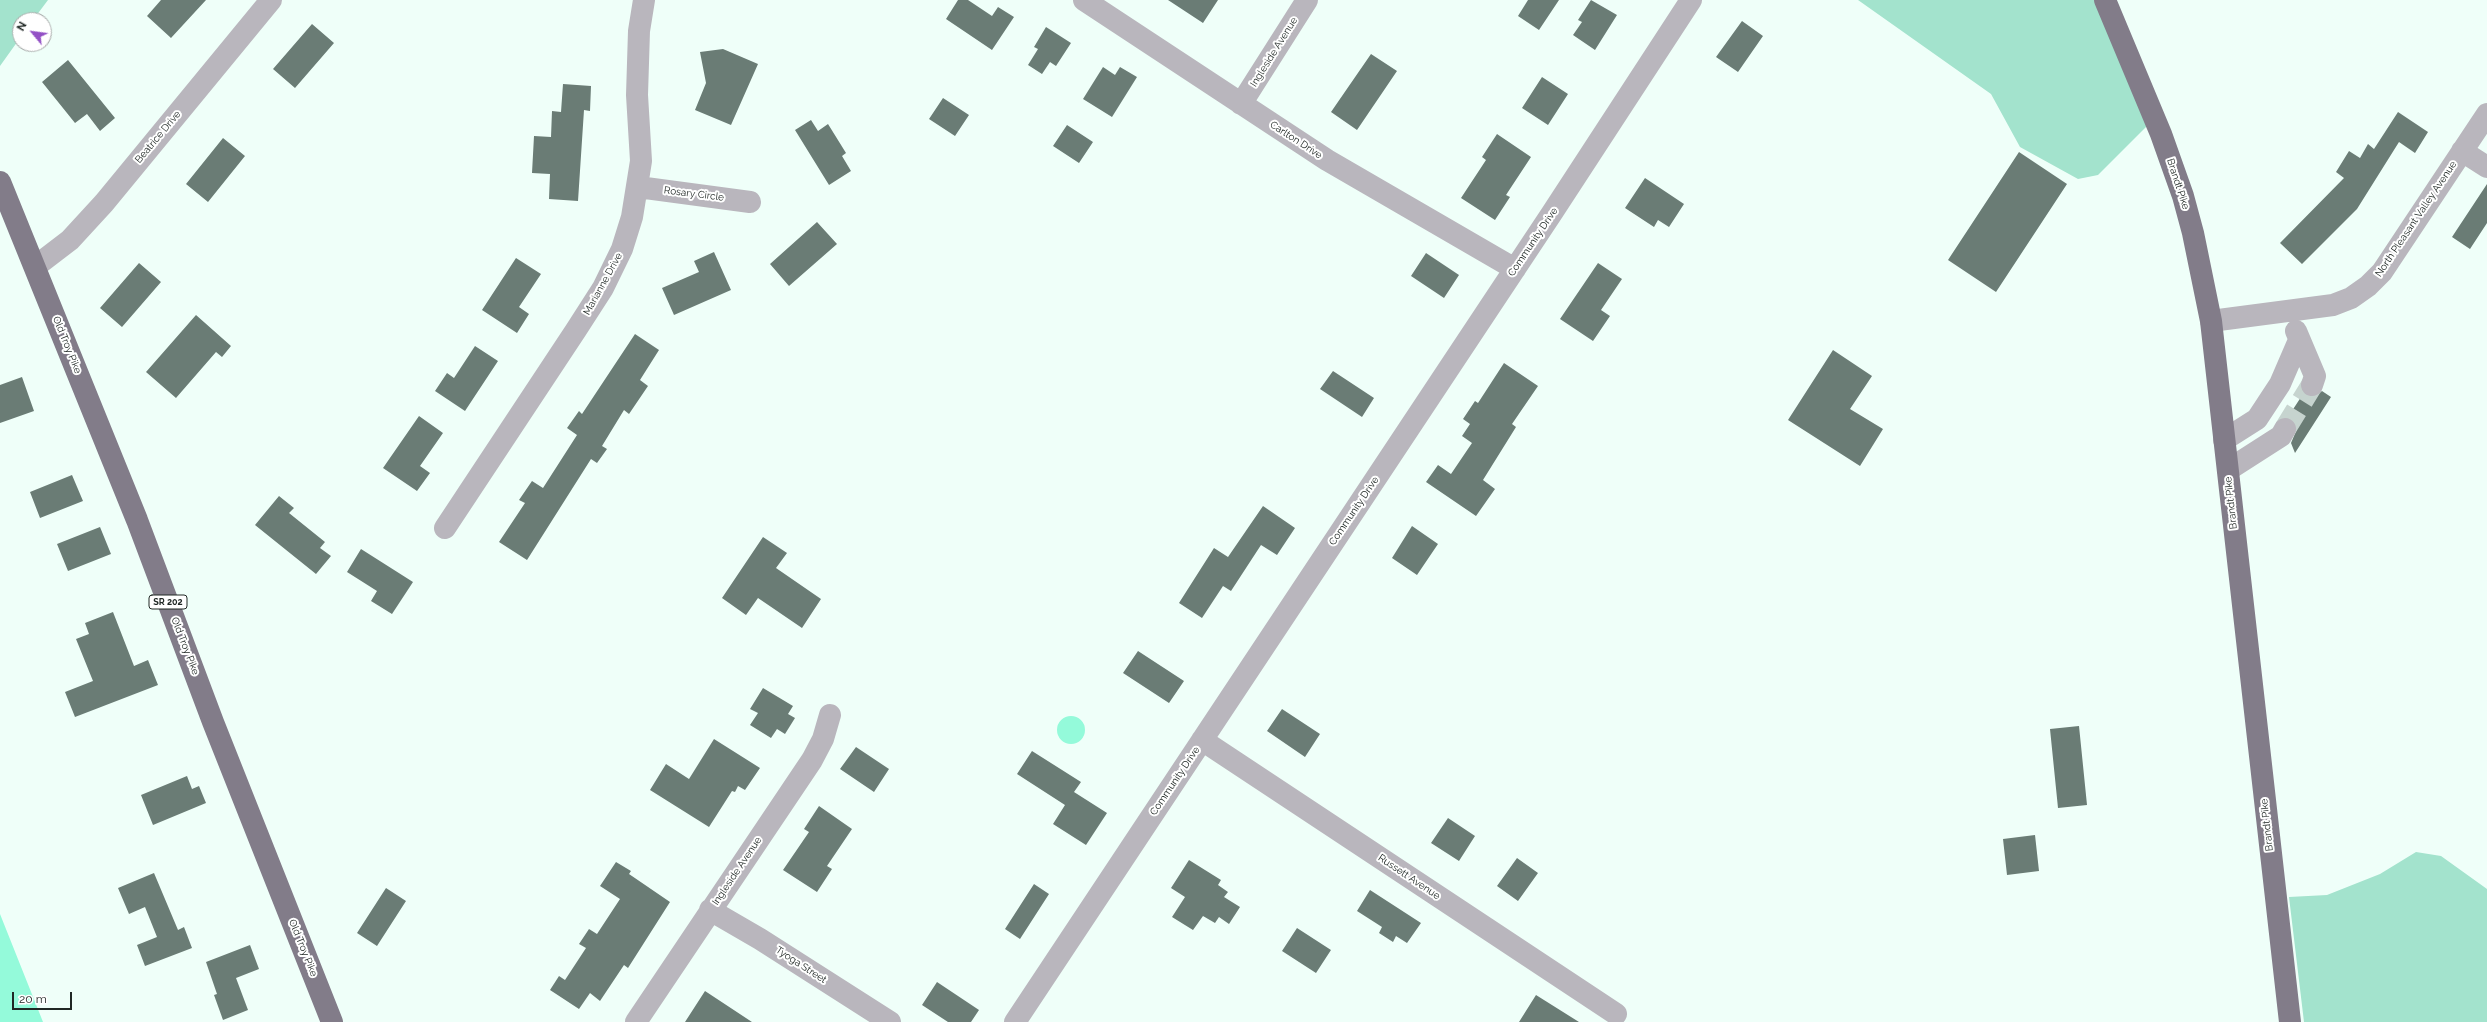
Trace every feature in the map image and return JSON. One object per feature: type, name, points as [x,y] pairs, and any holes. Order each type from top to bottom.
[{"type":"main road","name":"Brandt Pike","points":[[2104,0],[2161,134],[2183,196],[2194,233],[2211,321],[2290,1022]]},
{"type":"main road","name":"Old Troy Pike","points":[[0,182],[36,266],[332,1022]]},
{"type":"street","name":"Beatrice Drive","points":[[36,266],[70,240],[104,203],[271,0]]},
{"type":"street","name":"Marianne Drive","points":[[445,528],[603,288],[622,249],[638,187],[640,161],[637,95],[639,38],[644,0]]},
{"type":"street","name":"Carlton Drive","points":[[1084,0],[1327,160],[1515,269]]},
{"type":"street","name":"Ingleside Avenue","points":[[1241,104],[1307,0]]},
{"type":"street","name":"Community Drive","points":[[1015,1022],[1515,269],[1691,0]]},
{"type":"street","name":"North Pleasant Valley Avenue","points":[[2211,321],[2333,305],[2351,298],[2368,286],[2382,272],[2487,114]]},
{"type":"street","points":[[2462,151],[2487,167]]},
{"type":"street","name":"Rosary Circle","points":[[638,187],[750,202]]},
{"type":"street","points":[[2289,311],[2299,340],[2315,376],[2312,385]]},
{"type":"street","points":[[2224,440],[2257,419],[2280,384],[2299,340]]},
{"type":"street","points":[[2228,470],[2280,436],[2285,429]]},
{"type":"street","name":"Ingleside Avenue","points":[[636,1022],[812,760],[823,739],[830,715]]},
{"type":"street","name":"Russett Avenue","points":[[1202,740],[1616,1014]]},
{"type":"street","name":"Tyoga Street","points":[[710,910],[760,939],[890,1022]]},
{"type":"shaded area","points":[[0,0],[48,0],[39,12],[12,12],[12,49],[0,66]]},
{"type":"shaded area","points":[[1858,0],[2094,0],[2147,126],[2098,175],[2078,179],[2020,147],[1991,94]]},
{"type":"shaded area","points":[[1071,716],[1081,720],[1085,730],[1081,740],[1071,744],[1061,740],[1057,730],[1061,720]]},
{"type":"shaded area","points":[[2416,852],[2441,856],[2487,889],[2487,1022],[2304,1022],[2289,897],[2327,895],[2380,874]]},
{"type":"shaded area","points":[[0,914],[43,1022],[0,1022]]},
{"type":"building","points":[[161,0],[206,0],[171,38],[147,16]]},
{"type":"building","points":[[958,0],[968,0],[992,16],[998,7],[1014,17],[992,50],[946,19]]},
{"type":"building","points":[[1168,0],[1218,0],[1203,23]]},
{"type":"building","points":[[1528,0],[1559,0],[1539,30],[1518,16]]},
{"type":"building","points":[[1591,0],[1617,15],[1595,50],[1573,35],[1582,22],[1578,20]]},
{"type":"building","points":[[1742,21],[1763,36],[1738,72],[1716,57]]},
{"type":"building","points":[[312,24],[334,43],[295,88],[273,69]]},
{"type":"building","points":[[1046,27],[1071,43],[1056,66],[1050,62],[1042,74],[1028,65],[1038,49],[1034,47]]},
{"type":"building","points":[[723,49],[758,64],[731,125],[695,110],[706,83],[700,52]]},
{"type":"building","points":[[1371,54],[1397,71],[1357,130],[1331,112]]},
{"type":"building","points":[[68,60],[115,118],[100,131],[87,114],[75,123],[42,82]]},
{"type":"building","points":[[1103,67],[1115,75],[1120,67],[1137,77],[1112,117],[1083,99]]},
{"type":"building","points":[[1542,77],[1568,94],[1548,125],[1522,108]]},
{"type":"building","points":[[563,84],[591,86],[590,111],[584,110],[578,201],[549,199],[550,174],[532,173],[534,136],[551,137],[552,111],[561,112]]},
{"type":"building","points":[[943,98],[969,115],[955,136],[929,119]]},
{"type":"building","points":[[2398,112],[2428,132],[2415,153],[2399,142],[2357,209],[2302,264],[2280,243],[2344,178],[2336,172],[2349,151],[2360,158],[2368,144],[2374,149]]},
{"type":"building","points":[[811,120],[818,131],[828,124],[846,153],[842,156],[851,171],[829,185],[795,130]]},
{"type":"building","points":[[1067,125],[1093,142],[1079,163],[1053,146]]},
{"type":"building","points":[[1497,134],[1531,157],[1506,195],[1510,197],[1495,220],[1461,198],[1486,160],[1482,157]]},
{"type":"building","points":[[223,138],[245,156],[208,202],[186,184]]},
{"type":"building","points":[[2019,152],[2067,184],[1996,292],[1948,260]]},
{"type":"building","points":[[1645,178],[1684,204],[1669,227],[1658,220],[1654,227],[1625,208]]},
{"type":"building","points":[[2487,184],[2487,223],[2470,249],[2452,237]]},
{"type":"building","points":[[817,222],[837,244],[789,286],[770,264]]},
{"type":"building","points":[[714,252],[731,290],[674,315],[662,288],[699,272],[694,261]]},
{"type":"building","points":[[1426,253],[1459,275],[1444,298],[1411,276]]},
{"type":"building","points":[[516,258],[541,274],[519,307],[529,314],[517,333],[482,310]]},
{"type":"building","points":[[139,263],[161,282],[122,327],[100,308]]},
{"type":"building","points":[[1598,263],[1622,279],[1601,310],[1610,316],[1593,341],[1560,319]]},
{"type":"building","points":[[196,315],[231,346],[222,357],[216,352],[176,398],[146,372]]},
{"type":"building","points":[[635,334],[659,350],[640,380],[648,386],[629,414],[624,410],[602,446],[607,449],[597,463],[591,459],[527,560],[499,542],[525,503],[519,500],[532,481],[543,488],[577,435],[567,428],[579,411],[582,414]]},
{"type":"building","points":[[475,346],[498,361],[465,411],[435,391],[447,373],[454,378]]},
{"type":"building","points":[[1833,350],[1872,376],[1850,409],[1883,429],[1860,466],[1788,420]]},
{"type":"building","points":[[1504,363],[1538,386],[1512,424],[1516,427],[1483,480],[1495,489],[1476,516],[1426,482],[1438,465],[1451,474],[1472,443],[1462,436],[1470,424],[1463,419],[1475,401],[1478,403]]},
{"type":"building","points":[[1333,371],[1374,398],[1362,417],[1320,389]]},
{"type":"building","points":[[22,377],[34,411],[0,423],[0,385]]},
{"type":"building","points":[[2322,391],[2331,397],[2295,453],[2291,443],[2297,429],[2296,422],[2288,417],[2303,394],[2314,397]]},
{"type":"building","points":[[419,416],[443,433],[420,466],[430,473],[417,491],[383,468]]},
{"type":"building","points":[[72,475],[83,501],[40,518],[30,492]]},
{"type":"building","points":[[279,496],[294,508],[289,513],[325,542],[320,548],[331,556],[316,574],[255,525]]},
{"type":"building","points":[[1263,506],[1295,528],[1277,555],[1261,545],[1231,591],[1223,586],[1202,618],[1179,603],[1214,548],[1228,557]]},
{"type":"building","points":[[1412,526],[1438,544],[1417,575],[1392,558]]},
{"type":"building","points":[[100,527],[111,554],[68,571],[57,544]]},
{"type":"building","points":[[763,537],[787,553],[776,568],[821,599],[802,628],[758,598],[746,615],[722,598]]},
{"type":"building","points":[[361,549],[413,582],[392,614],[371,601],[377,591],[347,572]]},
{"type":"building","points":[[113,612],[134,666],[148,660],[158,685],[75,717],[65,692],[93,681],[76,639],[89,634],[85,623]]},
{"type":"building","points":[[1138,651],[1184,681],[1169,703],[1123,673]]},
{"type":"building","points":[[763,688],[793,706],[788,714],[795,718],[785,734],[777,729],[771,738],[750,725],[758,713],[750,709]]},
{"type":"building","points":[[1282,709],[1320,734],[1305,757],[1267,731]]},
{"type":"building","points":[[2079,726],[2087,805],[2058,808],[2050,729]]},
{"type":"building","points":[[714,739],[760,768],[745,790],[738,786],[735,792],[732,791],[709,827],[650,790],[666,764],[689,779]]},
{"type":"building","points":[[856,747],[889,769],[874,792],[840,769]]},
{"type":"building","points":[[1032,751],[1081,782],[1074,792],[1107,813],[1086,845],[1053,824],[1065,805],[1017,774]]},
{"type":"building","points":[[187,776],[192,789],[199,786],[206,803],[153,825],[141,795]]},
{"type":"building","points":[[819,806],[852,829],[827,866],[832,869],[817,892],[783,870],[809,832],[804,829]]},
{"type":"building","points":[[1448,818],[1475,836],[1459,861],[1431,843]]},
{"type":"building","points":[[2035,835],[2039,871],[2007,875],[2003,839]]},
{"type":"building","points":[[1517,858],[1538,873],[1518,901],[1497,886]]},
{"type":"building","points":[[1189,860],[1221,880],[1218,885],[1228,892],[1224,897],[1240,907],[1229,924],[1219,917],[1215,923],[1203,916],[1193,930],[1172,917],[1185,897],[1171,888]]},
{"type":"building","points":[[616,862],[631,871],[629,874],[670,902],[628,968],[624,965],[600,1001],[590,993],[579,1009],[550,990],[559,976],[565,980],[586,948],[579,944],[589,929],[597,934],[620,899],[600,886]]},
{"type":"building","points":[[154,873],[178,930],[184,927],[192,948],[145,966],[137,945],[157,937],[145,907],[129,914],[118,888]]},
{"type":"building","points":[[1034,884],[1049,894],[1020,939],[1005,929]]},
{"type":"building","points":[[386,888],[406,901],[377,946],[357,933]]},
{"type":"building","points":[[1370,890],[1421,923],[1407,943],[1396,936],[1393,942],[1379,933],[1382,927],[1357,911]]},
{"type":"building","points":[[1297,928],[1331,950],[1316,973],[1282,951]]},
{"type":"building","points":[[250,945],[259,969],[236,978],[248,1010],[223,1020],[214,995],[217,994],[206,962]]},
{"type":"building","points":[[937,982],[979,1010],[971,1022],[948,1022],[922,1005]]},
{"type":"building","points":[[705,991],[752,1022],[685,1022]]},
{"type":"building","points":[[1536,995],[1579,1022],[1519,1022]]},
{"type":"tunnel","points":[[2285,429],[2312,385]]}]
